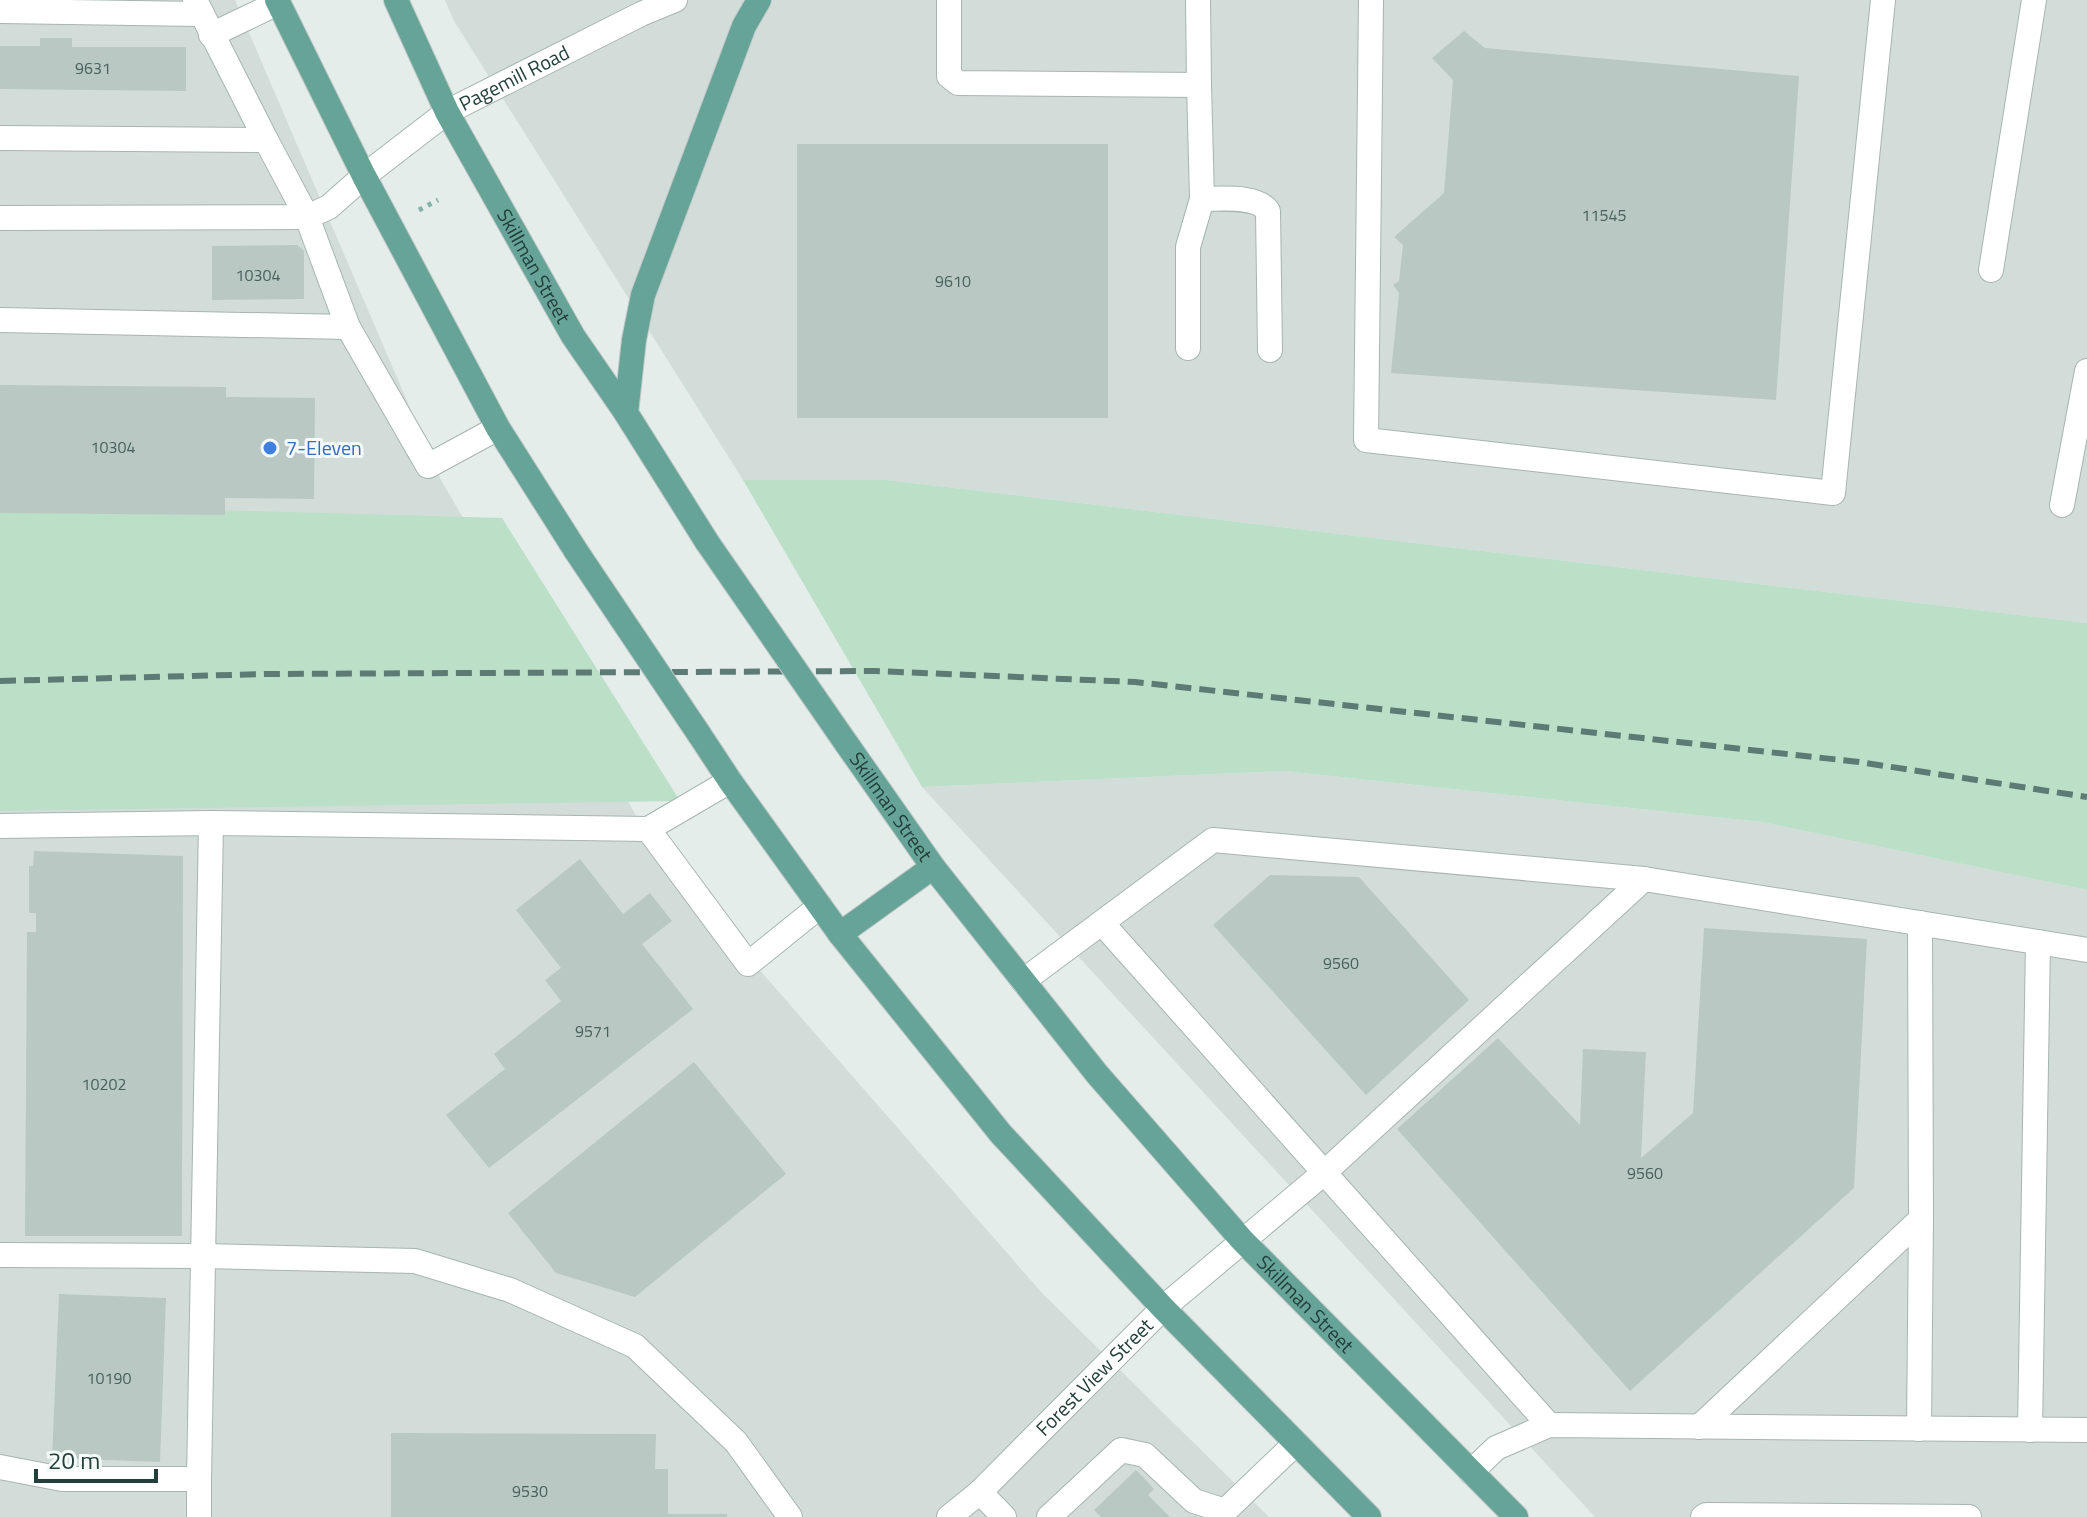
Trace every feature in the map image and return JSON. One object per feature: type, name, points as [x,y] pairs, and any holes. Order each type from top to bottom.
[{"type":"main road","name":"Skillman Street","points":[[396,0],[447,112],[573,336],[626,413],[707,542],[933,867],[1097,1074],[1242,1240],[1516,1517]]},
{"type":"main road","points":[[626,413],[634,340],[643,295],[744,26],[759,0]]},
{"type":"main road","points":[[278,2],[364,176],[498,428],[730,781],[840,934],[1001,1134],[1163,1308],[1369,1517]]},
{"type":"main road","points":[[840,934],[933,867]]},
{"type":"street","name":"Pagemill Road","points":[[307,217],[329,207],[447,112],[638,7],[675,0]]},
{"type":"street","points":[[949,0],[949,76],[958,83],[1199,85]]},
{"type":"street","points":[[1188,348],[1188,247],[1202,199],[1198,0]]},
{"type":"street","points":[[1371,0],[1366,440],[1833,493],[1883,0]]},
{"type":"street","points":[[1991,270],[2034,0]]},
{"type":"street","points":[[0,11],[202,16],[278,2]]},
{"type":"street","points":[[202,16],[307,217],[348,327],[428,466],[498,428]]},
{"type":"street","points":[[0,138],[266,140]]},
{"type":"street","points":[[1202,199],[1254,200],[1263,203],[1268,211],[1270,350]]},
{"type":"street","points":[[0,218],[307,217]]},
{"type":"street","points":[[0,320],[348,327]]},
{"type":"street","points":[[2062,505],[2087,371]]},
{"type":"street","points":[[0,826],[211,823],[648,829],[730,781]]},
{"type":"street","points":[[199,1517],[211,823]]},
{"type":"street","points":[[648,829],[748,964],[820,906]]},
{"type":"street","points":[[1023,981],[1213,840],[1644,879],[2087,950]]},
{"type":"street","name":"Forest View Street","points":[[949,1517],[980,1492],[1163,1308],[1325,1172],[1644,879]]},
{"type":"street","points":[[1102,923],[1549,1425]]},
{"type":"street","points":[[1919,1429],[1920,923]]},
{"type":"street","points":[[2030,1430],[2038,942]]},
{"type":"street","points":[[1699,1427],[1921,1219]]},
{"type":"street","points":[[0,1255],[415,1261],[510,1290],[635,1346],[736,1442],[790,1517]]},
{"type":"street","points":[[1471,1472],[1496,1448],[1549,1425],[2087,1430]]},
{"type":"street","points":[[1049,1517],[1121,1450],[1145,1455],[1194,1501],[1225,1511],[1296,1443]]},
{"type":"street","points":[[0,1467],[62,1479],[199,1479]]},
{"type":"street","points":[[980,1492],[1004,1517]]},
{"type":"street","points":[[1703,1517],[1969,1517]]},
{"type":"path","points":[[419,210],[438,200]]},
{"type":"shaded area","points":[[0,0],[235,0],[441,480],[659,855],[1042,1293],[1269,1517],[0,1517]]},
{"type":"shaded area","points":[[445,0],[2087,0],[2087,623],[887,480],[743,480],[454,21]]},
{"type":"shaded area","points":[[1284,771],[1762,822],[2087,890],[2087,1517],[1595,1517],[922,787]]},
{"type":"green space","points":[[743,480],[887,480],[2087,623],[2087,890],[1762,822],[1284,771],[922,787]]},
{"type":"green space","points":[[0,504],[502,518],[680,801],[0,811]]},
{"type":"building","points":[[1464,31],[1485,48],[1799,76],[1776,400],[1391,373],[1399,293],[1393,285],[1399,281],[1403,245],[1394,237],[1444,193],[1453,80],[1432,58]]},
{"type":"building","points":[[40,38],[72,38],[72,47],[186,47],[186,91],[0,89],[0,46],[40,46]]},
{"type":"building","points":[[797,144],[1108,144],[1108,418],[797,418]]},
{"type":"building","points":[[297,245],[304,251],[304,299],[212,300],[212,246]]},
{"type":"building","points":[[0,385],[226,387],[226,397],[315,398],[314,499],[225,498],[225,515],[0,513]]},
{"type":"building","points":[[34,851],[183,856],[182,1236],[25,1236],[27,932],[36,932],[36,913],[29,913],[29,866],[33,866]]},
{"type":"building","points":[[580,859],[623,914],[650,893],[672,921],[642,944],[693,1009],[489,1168],[446,1115],[505,1069],[494,1054],[561,1001],[545,980],[561,968],[516,910]]},
{"type":"building","points":[[1270,875],[1359,877],[1469,1000],[1366,1095],[1213,925]]},
{"type":"building","points":[[1704,928],[1867,939],[1854,1188],[1630,1391],[1397,1129],[1498,1038],[1580,1125],[1583,1049],[1646,1052],[1641,1158],[1693,1113]]},
{"type":"building","points":[[694,1062],[786,1174],[635,1297],[556,1273],[508,1213]]},
{"type":"building","points":[[59,1294],[166,1298],[160,1462],[52,1458]]},
{"type":"building","points":[[391,1433],[656,1434],[655,1469],[668,1469],[668,1514],[727,1514],[727,1517],[391,1517]]},
{"type":"building","points":[[1136,1470],[1154,1489],[1148,1495],[1170,1517],[1101,1517],[1094,1510]]},
{"type":"railway","points":[[0,681],[268,674],[876,671],[1135,682],[1859,762],[2087,797]]},
{"type":"place","name":"7-Eleven","points":[[270,448]]}]
